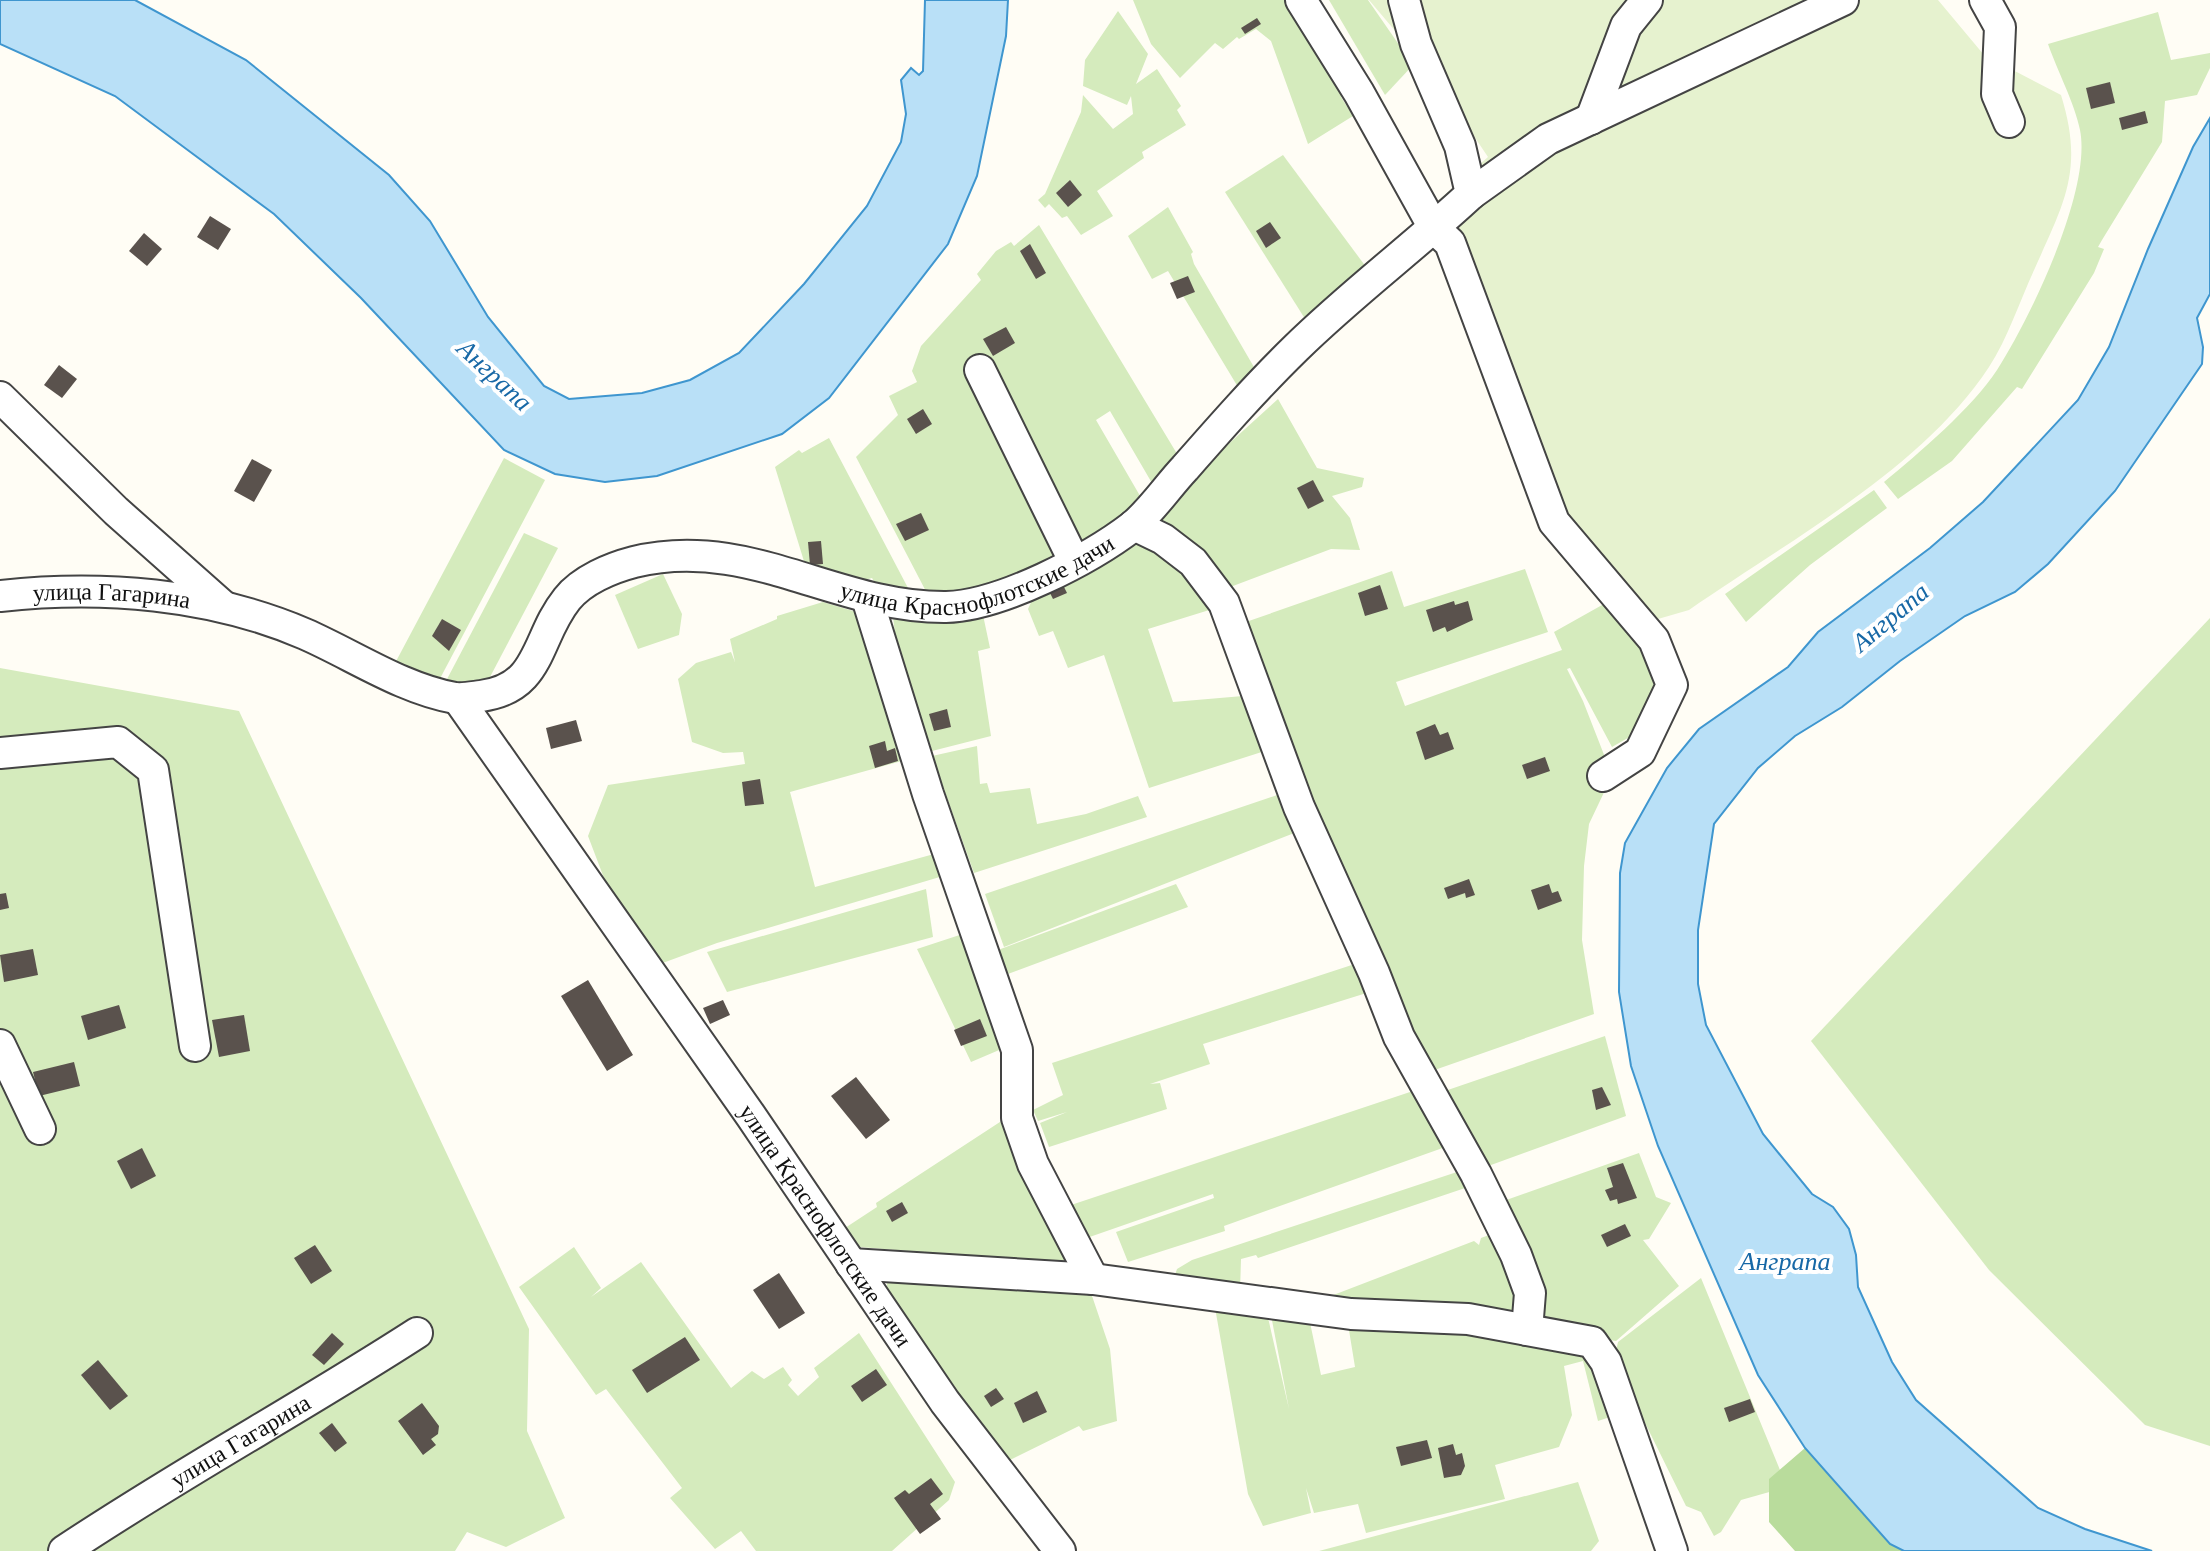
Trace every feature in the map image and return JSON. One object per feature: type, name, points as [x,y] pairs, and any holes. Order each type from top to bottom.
[{"type":"street","points":[[1404,0],[1416,44],[1460,146],[1471,194]]},
{"type":"street","points":[[1591,119],[1626,26],[1647,0]]},
{"type":"street","name":"улица Краснофлотские дачи","points":[[0,397],[116,511],[224,608],[302,633],[413,684],[458,699],[503,693],[527,675],[568,597],[598,575],[634,562],[670,557],[721,556],[761,563],[867,598],[926,606],[976,605],[1014,592],[1134,525],[1298,345],[1471,194],[1548,139],[1843,0]]},
{"type":"street","points":[[1985,0],[2000,27],[1997,94],[2009,122]]},
{"type":"street","points":[[1305,1],[1434,228],[1450,243],[1554,522],[1654,640],[1672,685],[1640,752],[1603,776]]},
{"type":"street","points":[[980,370],[1074,561]]},
{"type":"street","points":[[1134,525],[1163,539],[1193,562],[1224,603],[1299,807],[1399,1037],[1476,1174],[1516,1255],[1530,1293],[1527,1330]]},
{"type":"street","name":"улица Гагарина","points":[[0,596],[98,592],[158,597],[224,608]]},
{"type":"street","points":[[867,598],[928,794],[1017,1050],[1017,1118],[1038,1176],[1093,1279]]},
{"type":"street","name":"улица Краснофлотские дачи","points":[[458,699],[945,1402],[1012,1484],[1060,1551]]},
{"type":"street","points":[[0,753],[118,742],[153,770],[195,1046]]},
{"type":"street","points":[[0,1045],[40,1129]]},
{"type":"street","points":[[851,1264],[1093,1279],[1351,1314],[1468,1319],[1592,1342],[1606,1362],[1672,1551]]},
{"type":"street","name":"улица Гагарина","points":[[64,1551],[145,1497],[305,1405],[417,1333]]},
{"type":"green space","points":[[1133,0],[1300,0],[1354,90],[1341,97],[1353,116],[1308,144],[1271,41],[1256,29],[1239,39],[1237,37],[1223,49],[1215,43],[1180,78],[1151,44]]},
{"type":"green space","points":[[1329,0],[1368,0],[1413,65],[1385,95]]},
{"type":"green space","points":[[1369,0],[1938,0],[1984,55],[2061,95],[2071,144],[2068,184],[2055,223],[2002,344],[1961,404],[1891,471],[1851,501],[1689,610],[1658,619],[1646,611],[1560,507],[1433,205],[1488,157],[1435,78]]},
{"type":"green space","points":[[1118,11],[1148,54],[1136,84],[1157,69],[1181,106],[1177,110],[1186,125],[1142,152],[1144,158],[1097,191],[1113,216],[1081,235],[1067,216],[1062,218],[1049,204],[1045,208],[1038,200],[1045,194],[1081,112],[1083,95],[1113,129],[1133,114],[1131,96],[1127,105],[1083,86],[1085,60]]},
{"type":"green space","points":[[2158,12],[2171,60],[2210,53],[2210,68],[2197,95],[2165,101],[2162,142],[2098,247],[2104,249],[2094,273],[2022,389],[2017,387],[1952,461],[1898,499],[1884,482],[1960,414],[1997,370],[2026,319],[2068,219],[2077,186],[2080,130],[2048,44]]},
{"type":"green space","points":[[1283,155],[1372,275],[1307,322],[1225,192]]},
{"type":"green space","points":[[1168,207],[1193,252],[1194,264],[1258,374],[1241,392],[1168,271],[1152,279],[1128,236]]},
{"type":"green space","points":[[1039,225],[1182,462],[1156,490],[1110,411],[1096,420],[1143,501],[1125,520],[1022,583],[931,601],[856,457],[898,415],[889,396],[917,382],[912,371],[921,346],[981,280],[977,274],[996,251],[1011,242],[1014,246]]},
{"type":"green space","points":[[1278,399],[1317,468],[1364,478],[1362,487],[1332,496],[1350,518],[1360,550],[1331,549],[1225,589],[1157,522],[1190,479]]},
{"type":"green space","points":[[829,438],[917,605],[884,598],[872,578],[850,584],[807,571],[775,467],[799,450],[802,453]]},
{"type":"green space","points":[[504,458],[545,480],[435,688],[393,667]]},
{"type":"green space","points":[[1874,490],[1887,508],[1810,565],[1746,622],[1725,594]]},
{"type":"green space","points":[[524,533],[558,548],[480,696],[446,681]]},
{"type":"green space","points":[[1133,543],[1156,545],[1219,607],[1148,629],[1173,702],[1243,696],[1246,706],[1254,711],[1268,750],[1149,788],[1104,655],[1068,668],[1053,631],[1039,636],[1028,609],[1033,598]]},
{"type":"green space","points":[[1525,569],[1548,632],[1396,682],[1405,706],[1562,650],[1554,632],[1611,600],[1668,661],[1633,735],[1612,747],[1570,668],[1567,669],[1610,770],[1608,784],[1589,824],[1584,866],[1582,940],[1594,1014],[1426,1073],[1345,886],[1243,623],[1392,571],[1404,607]]},
{"type":"green space","points":[[663,574],[682,614],[679,635],[638,649],[615,595]]},
{"type":"green space","points":[[823,602],[873,617],[916,757],[790,792],[815,887],[952,849],[960,871],[717,943],[660,964],[620,920],[588,836],[608,785],[745,764],[743,752],[723,753],[692,742],[678,679],[696,663],[731,652],[735,662],[730,639],[777,619],[777,616]]},
{"type":"green space","points":[[983,615],[990,648],[978,651],[991,736],[932,751],[896,644],[893,616]]},
{"type":"green space","points":[[2210,618],[2210,1446],[2145,1425],[1989,1270],[1811,1041]]},
{"type":"green space","points":[[0,668],[239,711],[529,1329],[527,1431],[565,1518],[506,1547],[467,1532],[455,1551],[0,1551]]},
{"type":"green space","points":[[977,746],[980,784],[987,783],[990,793],[1030,788],[1037,824],[1086,814],[1138,796],[1147,817],[974,873],[932,756]]},
{"type":"green space","points":[[1286,792],[1302,830],[1004,947],[985,894]]},
{"type":"green space","points":[[1176,884],[1188,907],[997,978],[1018,1042],[971,1062],[917,949],[984,927],[990,953]]},
{"type":"green space","points":[[926,889],[933,937],[727,992],[707,952]]},
{"type":"green space","points":[[1364,961],[1373,991],[1203,1044],[1210,1064],[1150,1084],[1160,1083],[1167,1109],[1049,1147],[1040,1123],[1067,1112],[1038,1121],[1033,1110],[1063,1095],[1052,1063]]},
{"type":"green space","points":[[1605,1036],[1626,1116],[1480,1169],[1439,1093]]},
{"type":"green space","points":[[1422,1088],[1451,1145],[1224,1226],[1225,1231],[1128,1262],[1116,1232],[1214,1198],[1213,1194],[1081,1240],[1068,1206]]},
{"type":"green space","points":[[1003,1120],[1074,1265],[860,1247],[845,1228],[877,1207],[876,1203]]},
{"type":"green space","points":[[1639,1153],[1656,1197],[1671,1203],[1649,1239],[1643,1240],[1679,1286],[1616,1341],[1552,1331],[1495,1204]]},
{"type":"green space","points":[[1466,1169],[1474,1185],[1258,1258],[1256,1255],[1241,1259],[1240,1292],[1173,1281],[1177,1269],[1192,1260]]},
{"type":"green space","points":[[1497,1232],[1519,1283],[1514,1311],[1373,1306],[1323,1299],[1474,1241],[1479,1245],[1481,1238]]},
{"type":"green space","points":[[574,1247],[601,1288],[591,1297],[641,1262],[731,1388],[752,1371],[764,1379],[783,1367],[792,1380],[788,1385],[798,1396],[819,1377],[814,1368],[859,1333],[955,1482],[949,1500],[892,1551],[756,1551],[741,1531],[715,1549],[670,1498],[682,1488],[606,1389],[596,1395],[519,1287]]},
{"type":"green space","points":[[887,1277],[1089,1287],[1110,1349],[1117,1421],[1083,1431],[1079,1426],[1010,1460],[998,1444],[994,1446],[887,1294]]},
{"type":"green space","points":[[1701,1278],[1787,1487],[1741,1500],[1721,1532],[1714,1536],[1701,1512],[1686,1506],[1614,1360],[1618,1342]]},
{"type":"green space","points":[[1214,1302],[1266,1309],[1289,1409],[1270,1310],[1308,1313],[1321,1375],[1355,1367],[1347,1318],[1579,1344],[1594,1360],[1613,1416],[1598,1421],[1583,1361],[1564,1366],[1572,1415],[1559,1447],[1495,1465],[1505,1499],[1366,1533],[1358,1504],[1314,1513],[1306,1488],[1311,1513],[1263,1526],[1248,1494]]},
{"type":"green space","points":[[1805,1448],[1890,1544],[1904,1551],[1795,1551],[1769,1522],[1769,1479]]},
{"type":"green space","points":[[1578,1482],[1599,1541],[1591,1551],[1319,1551]]},
{"type":"water","name":"Анграпа","points":[[0,0],[135,0],[246,60],[389,175],[430,221],[488,317],[544,386],[569,399],[642,393],[690,380],[739,353],[804,284],[867,206],[901,142],[906,114],[901,80],[911,68],[919,75],[923,71],[925,0],[1008,0],[1006,36],[977,176],[948,244],[829,398],[782,434],[657,476],[605,482],[555,474],[504,450],[361,298],[274,214],[115,96],[0,44]]},
{"type":"water","name":"Анграпа","points":[[2210,118],[2210,294],[2197,318],[2203,347],[2202,364],[2115,491],[2048,564],[2015,592],[1965,616],[1900,661],[1842,707],[1795,736],[1758,768],[1714,824],[1698,930],[1698,984],[1706,1025],[1763,1134],[1812,1194],[1833,1207],[1849,1229],[1856,1255],[1858,1287],[1892,1362],[1916,1400],[2038,1508],[2085,1529],[2152,1551],[1904,1551],[1890,1544],[1805,1448],[1758,1375],[1658,1146],[1631,1066],[1619,992],[1620,873],[1625,843],[1667,768],[1699,729],[1788,667],[1818,632],[1930,548],[1983,502],[2078,400],[2109,347],[2148,249],[2193,147]]},
{"type":"building","points":[[1257,18],[1261,24],[1245,34],[1241,28]]},
{"type":"building","points":[[2110,82],[2115,103],[2091,109],[2086,88]]},
{"type":"building","points":[[2145,111],[2148,123],[2122,130],[2119,118]]},
{"type":"building","points":[[1070,180],[1082,195],[1068,207],[1056,193]]},
{"type":"building","points":[[210,216],[231,229],[218,250],[197,237]]},
{"type":"building","points":[[1270,222],[1281,238],[1266,248],[1256,231]]},
{"type":"building","points":[[144,233],[162,249],[147,266],[129,251]]},
{"type":"building","points":[[1030,244],[1046,273],[1036,279],[1020,251]]},
{"type":"building","points":[[1188,276],[1195,292],[1177,299],[1170,283]]},
{"type":"building","points":[[1006,327],[1015,343],[993,356],[983,339]]},
{"type":"building","points":[[59,365],[77,379],[62,398],[44,385]]},
{"type":"building","points":[[923,409],[932,424],[916,434],[907,419]]},
{"type":"building","points":[[252,459],[272,470],[254,502],[234,491]]},
{"type":"building","points":[[1313,480],[1324,501],[1308,509],[1297,488]]},
{"type":"building","points":[[921,513],[929,530],[905,541],[896,524]]},
{"type":"building","points":[[821,541],[823,564],[810,565],[808,542]]},
{"type":"building","points":[[1063,585],[1067,593],[1053,599],[1049,591]]},
{"type":"building","points":[[1380,585],[1388,609],[1365,616],[1358,593]]},
{"type":"building","points":[[1454,601],[1455,605],[1468,601],[1473,620],[1447,632],[1445,627],[1433,632],[1426,610]]},
{"type":"building","points":[[442,619],[461,630],[449,651],[432,636]]},
{"type":"building","points":[[947,709],[951,727],[934,731],[929,714]]},
{"type":"building","points":[[576,720],[582,741],[551,749],[546,728]]},
{"type":"building","points":[[1435,724],[1440,735],[1448,732],[1454,749],[1425,760],[1416,732]]},
{"type":"building","points":[[885,741],[887,751],[895,748],[898,761],[875,768],[869,746]]},
{"type":"building","points":[[1545,757],[1550,771],[1527,779],[1522,765]]},
{"type":"building","points":[[760,779],[764,804],[745,806],[742,782]]},
{"type":"building","points":[[1469,879],[1475,895],[1466,898],[1465,893],[1448,899],[1444,888]]},
{"type":"building","points":[[1549,884],[1552,893],[1558,891],[1562,901],[1538,910],[1531,890]]},
{"type":"building","points":[[6,893],[9,908],[0,910],[0,894]]},
{"type":"building","points":[[33,949],[38,975],[4,982],[0,955]]},
{"type":"building","points":[[588,980],[633,1055],[607,1071],[561,996]]},
{"type":"building","points":[[723,1000],[730,1015],[710,1024],[703,1008]]},
{"type":"building","points":[[119,1005],[126,1028],[88,1040],[81,1016]]},
{"type":"building","points":[[244,1015],[250,1051],[219,1057],[212,1020]]},
{"type":"building","points":[[980,1019],[987,1036],[961,1046],[954,1030]]},
{"type":"building","points":[[74,1062],[80,1086],[39,1096],[33,1072]]},
{"type":"building","points":[[856,1077],[890,1120],[866,1139],[831,1096]]},
{"type":"building","points":[[1602,1087],[1611,1105],[1596,1110],[1592,1090]]},
{"type":"building","points":[[142,1148],[156,1176],[131,1189],[117,1161]]},
{"type":"building","points":[[1623,1163],[1637,1198],[1618,1204],[1617,1199],[1610,1201],[1605,1190],[1613,1187],[1607,1168]]},
{"type":"building","points":[[902,1202],[908,1213],[892,1222],[886,1211]]},
{"type":"building","points":[[1625,1224],[1631,1236],[1607,1247],[1601,1235]]},
{"type":"building","points":[[315,1245],[332,1271],[311,1284],[294,1258]]},
{"type":"building","points":[[779,1273],[805,1313],[779,1329],[753,1290]]},
{"type":"building","points":[[332,1333],[344,1344],[324,1365],[312,1355]]},
{"type":"building","points":[[685,1337],[700,1360],[647,1393],[632,1370]]},
{"type":"building","points":[[98,1360],[128,1396],[110,1410],[81,1375]]},
{"type":"building","points":[[876,1369],[887,1385],[862,1402],[851,1386]]},
{"type":"building","points":[[996,1388],[1004,1399],[991,1407],[984,1396]]},
{"type":"building","points":[[1037,1391],[1047,1412],[1023,1423],[1014,1403]]},
{"type":"building","points":[[1750,1399],[1755,1412],[1729,1422],[1724,1408]]},
{"type":"building","points":[[422,1403],[439,1426],[438,1434],[431,1439],[436,1445],[423,1455],[398,1421]]},
{"type":"building","points":[[332,1423],[347,1443],[335,1452],[319,1433]]},
{"type":"building","points":[[1427,1440],[1432,1458],[1401,1466],[1396,1447]]},
{"type":"building","points":[[1453,1444],[1456,1455],[1462,1453],[1465,1466],[1461,1475],[1444,1478],[1438,1448]]},
{"type":"building","points":[[931,1478],[943,1494],[930,1504],[941,1519],[920,1534],[894,1498],[905,1490],[909,1494]]}]
